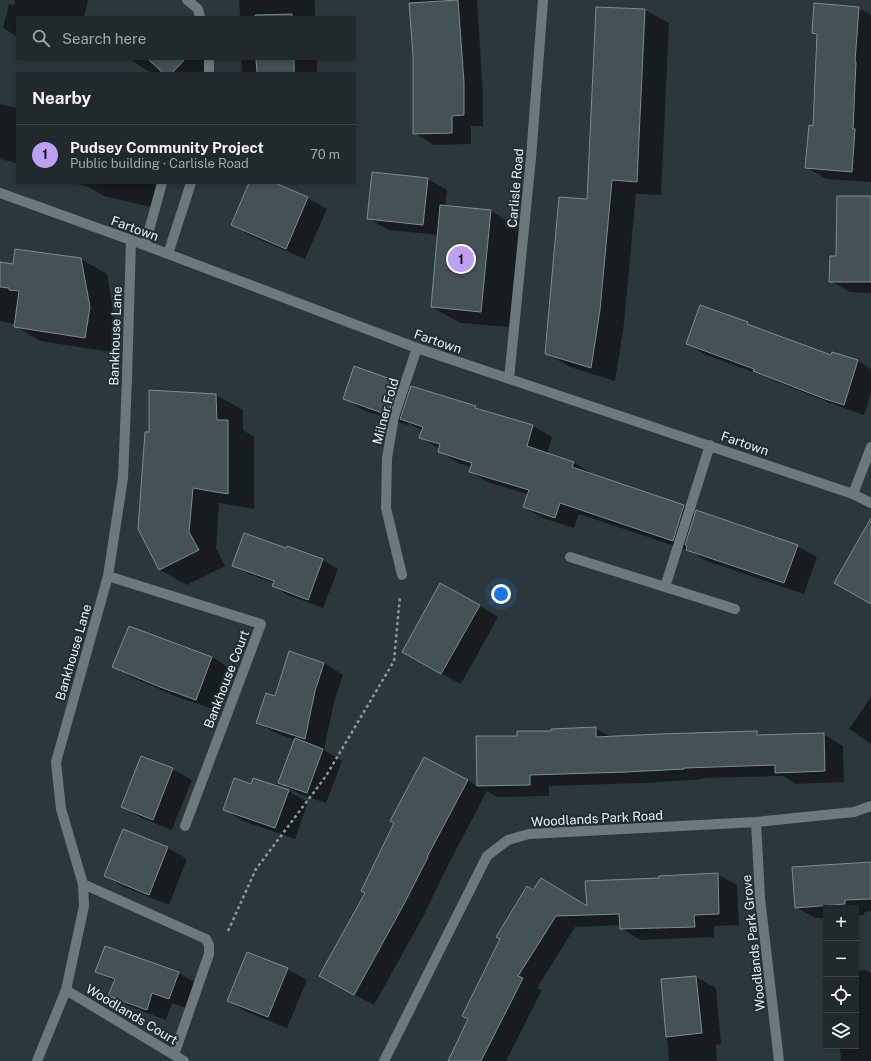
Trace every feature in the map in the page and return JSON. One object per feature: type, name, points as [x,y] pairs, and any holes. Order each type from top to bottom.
[{"type":"street","points":[[186,0],[198,9],[200,16]]},
{"type":"street","name":"Carlisle Road","points":[[509,379],[532,158],[543,0]]},
{"type":"street","points":[[208,72],[209,60]]},
{"type":"street","points":[[145,245],[162,184]]},
{"type":"street","points":[[168,254],[191,184]]},
{"type":"street","name":"Fartown","points":[[0,193],[145,245],[417,348],[854,494],[871,503]]},
{"type":"street","name":"Bankhouse Lane","points":[[37,1061],[66,990],[84,906],[83,884],[61,809],[56,762],[108,576],[123,478],[131,240]]},
{"type":"street","name":"Milner Fold","points":[[402,575],[386,508],[386,458],[394,417],[417,348]]},
{"type":"street","points":[[665,587],[710,445]]},
{"type":"street","points":[[854,494],[871,447]]},
{"type":"street","points":[[570,557],[735,609]]},
{"type":"street","name":"Bankhouse Court","points":[[108,576],[261,624],[185,826]]},
{"type":"street","name":"Woodlands Park Road","points":[[384,1061],[487,856],[508,840],[529,834],[756,822],[854,812],[871,806]]},
{"type":"street","name":"Woodlands Park Grove","points":[[756,822],[760,898],[779,1061]]},
{"type":"street","points":[[83,884],[206,939],[209,945],[208,954],[174,1055]]},
{"type":"street","name":"Woodlands Court","points":[[66,990],[184,1061]]},
{"type":"path","points":[[209,945],[226,936],[256,869],[326,776],[394,661],[402,575]]},
{"type":"building","points":[[458,0],[464,83],[464,115],[452,116],[452,133],[413,134],[413,56],[409,3]]},
{"type":"building","points":[[814,3],[859,7],[855,62],[853,129],[855,129],[852,172],[805,168],[809,125],[813,126],[817,34],[812,33]]},
{"type":"building","points":[[596,7],[645,9],[637,182],[612,180],[600,310],[591,368],[545,354],[559,197],[587,199]]},
{"type":"building","points":[[292,14],[292,16],[255,16]]},
{"type":"building","points":[[149,60],[184,60],[173,72],[162,72]]},
{"type":"building","points":[[256,60],[294,60],[294,72],[257,72]]},
{"type":"building","points":[[372,172],[428,178],[423,225],[367,219]]},
{"type":"building","points":[[249,184],[277,184],[308,197],[286,249],[231,225]]},
{"type":"building","points":[[837,196],[871,196],[871,282],[829,282],[830,256],[836,256]]},
{"type":"building","points":[[440,205],[491,210],[481,312],[431,307]]},
{"type":"building","points":[[15,249],[81,258],[90,307],[85,338],[14,327],[19,291],[0,287],[0,262],[13,264]]},
{"type":"building","points":[[700,305],[748,322],[747,324],[831,355],[832,352],[858,360],[844,405],[825,399],[753,371],[754,369],[686,344]]},
{"type":"building","points":[[354,366],[399,382],[388,415],[343,399]]},
{"type":"building","points":[[411,386],[476,406],[475,408],[533,425],[527,446],[574,462],[572,467],[684,505],[673,541],[560,503],[555,518],[523,507],[529,490],[469,472],[472,463],[438,452],[440,444],[419,438],[423,427],[400,419]]},
{"type":"building","points":[[149,390],[216,394],[217,420],[228,420],[228,494],[193,488],[189,532],[199,550],[159,570],[138,529],[145,432],[149,432]]},
{"type":"building","points":[[696,510],[798,545],[784,583],[686,550],[687,546],[685,545]]},
{"type":"building","points":[[871,518],[871,604],[834,583]]},
{"type":"building","points":[[244,533],[323,559],[308,600],[272,586],[274,581],[232,566]]},
{"type":"building","points":[[440,583],[480,605],[441,674],[402,652]]},
{"type":"building","points":[[129,626],[212,657],[196,700],[112,667]]},
{"type":"building","points":[[289,651],[324,663],[315,691],[305,739],[256,723],[266,693],[275,696]]},
{"type":"building","points":[[596,727],[596,737],[757,731],[757,735],[824,733],[825,771],[775,773],[775,765],[684,768],[626,772],[530,775],[530,785],[477,786],[476,736],[517,736],[517,731],[551,731],[551,729]]},
{"type":"building","points":[[295,738],[323,749],[307,793],[278,783]]},
{"type":"building","points":[[141,756],[173,768],[153,820],[121,807]]},
{"type":"building","points":[[424,757],[468,780],[404,904],[354,995],[319,976],[365,893],[361,891],[394,823],[390,821]]},
{"type":"building","points":[[234,778],[251,784],[253,778],[289,790],[275,828],[223,810]]},
{"type":"building","points":[[123,829],[168,847],[149,895],[104,876]]},
{"type":"building","points":[[871,862],[871,899],[845,900],[845,904],[795,908],[792,867]]},
{"type":"building","points":[[718,873],[719,914],[694,915],[695,927],[620,929],[619,914],[556,916],[518,976],[523,978],[481,1061],[448,1061],[468,1019],[462,1016],[500,939],[496,937],[527,886],[533,890],[541,878],[587,906],[585,881],[659,878],[659,876]]},
{"type":"building","points":[[105,946],[179,972],[169,999],[152,993],[147,1010],[108,996],[115,979],[95,972]]},
{"type":"building","points":[[247,952],[288,968],[268,1017],[227,1001]]},
{"type":"building","points":[[696,976],[702,1033],[666,1037],[661,979]]},
{"type":"place","name":"Pudsey Community Project","points":[[461,259]]}]
